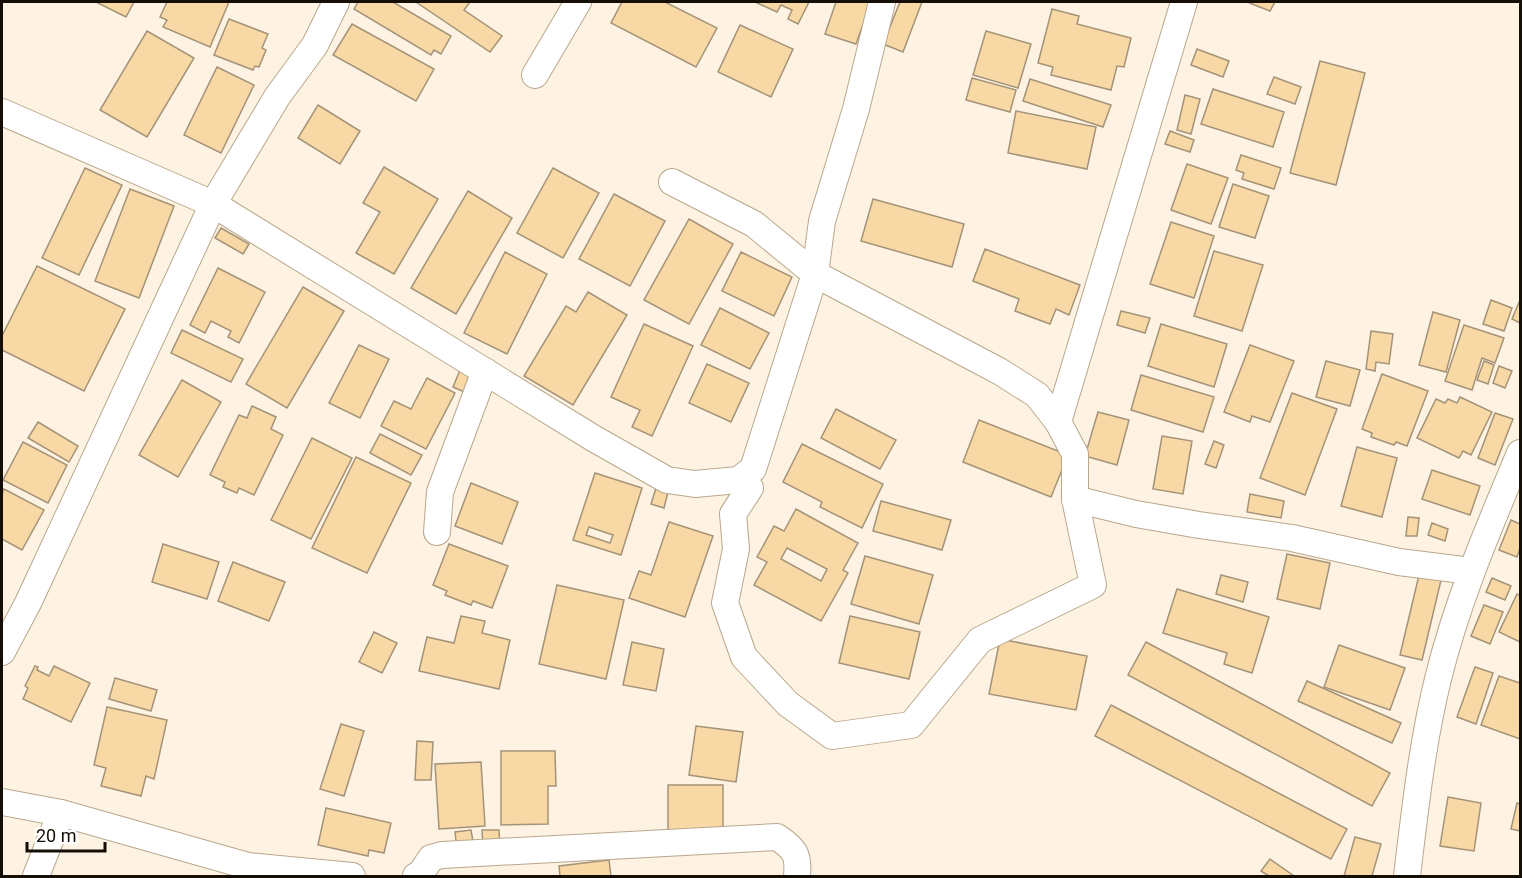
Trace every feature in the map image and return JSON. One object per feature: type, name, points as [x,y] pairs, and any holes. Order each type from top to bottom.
[{"type":"street","points":[[535,75],[578,2]]},
{"type":"street","points":[[2,112],[213,204],[667,480],[695,484],[738,480],[753,469],[815,274],[822,221],[856,109],[882,2]]},
{"type":"street","points":[[1058,422],[1184,2]]},
{"type":"street","points":[[2,652],[33,592],[213,204],[277,97],[315,45],[326,5]]},
{"type":"street","points":[[672,182],[754,224],[815,274],[1009,377],[1037,395],[1058,422],[1076,454],[1075,499],[1093,585],[980,640],[911,725],[832,736],[788,704],[744,657],[725,603],[736,549],[733,514],[750,488],[738,480]]},
{"type":"street","points":[[438,532],[440,492],[485,371]]},
{"type":"street","points":[[1407,876],[1422,762],[1438,678],[1471,571],[1521,453]]},
{"type":"street","points":[[1075,499],[1136,514],[1292,538],[1399,562],[1471,571]]},
{"type":"street","points":[[2,802],[61,813],[248,866],[352,876]]},
{"type":"street","points":[[36,876],[61,813]]},
{"type":"street","points":[[418,876],[431,858],[442,855],[777,837],[792,846],[798,862],[797,876]]},
{"type":"building","points":[[96,2],[134,2],[126,17]]},
{"type":"building","points":[[167,2],[229,2],[210,47],[163,27],[167,20],[160,17]]},
{"type":"building","points":[[358,2],[393,2],[451,36],[441,54],[434,50],[431,55],[354,9]]},
{"type":"building","points":[[416,2],[470,2],[464,10],[502,36],[490,52]]},
{"type":"building","points":[[622,2],[665,2],[717,28],[696,67],[611,23]]},
{"type":"building","points":[[755,2],[809,2],[798,24],[788,19],[792,10],[781,5],[777,12]]},
{"type":"building","points":[[836,2],[871,2],[856,44],[825,34]]},
{"type":"building","points":[[900,2],[922,2],[903,52],[883,44]]},
{"type":"building","points":[[1247,2],[1275,2],[1270,11]]},
{"type":"building","points":[[1052,9],[1079,16],[1077,24],[1131,38],[1124,67],[1117,66],[1111,90],[1051,75],[1053,67],[1038,63]]},
{"type":"building","points":[[229,19],[268,34],[262,48],[266,50],[259,67],[255,66],[253,70],[214,55]]},
{"type":"building","points":[[352,24],[434,69],[416,101],[333,55]]},
{"type":"building","points":[[740,25],[793,49],[771,97],[718,72]]},
{"type":"building","points":[[147,31],[194,58],[147,137],[100,110]]},
{"type":"building","points":[[986,31],[1031,44],[1018,88],[973,75]]},
{"type":"building","points":[[1197,49],[1229,61],[1223,77],[1191,65]]},
{"type":"building","points":[[1320,61],[1365,73],[1336,185],[1290,173]]},
{"type":"building","points":[[217,67],[254,85],[221,153],[184,135]]},
{"type":"building","points":[[1274,77],[1301,87],[1295,104],[1267,94]]},
{"type":"building","points":[[972,78],[1016,90],[1010,112],[966,100]]},
{"type":"building","points":[[1030,79],[1111,105],[1103,127],[1023,101]]},
{"type":"building","points":[[1213,89],[1284,112],[1273,147],[1201,124]]},
{"type":"building","points":[[1185,95],[1200,99],[1191,134],[1177,130]]},
{"type":"building","points":[[318,105],[360,131],[340,164],[298,138]]},
{"type":"building","points":[[1016,111],[1096,127],[1087,169],[1008,153]]},
{"type":"building","points":[[1170,131],[1194,140],[1190,152],[1165,144]]},
{"type":"building","points":[[1241,155],[1281,168],[1274,189],[1242,179],[1244,173],[1236,170]]},
{"type":"building","points":[[1187,164],[1228,178],[1211,224],[1171,210]]},
{"type":"building","points":[[384,167],[438,199],[394,274],[356,253],[380,212],[363,203]]},
{"type":"building","points":[[85,168],[122,185],[79,275],[42,258]]},
{"type":"building","points":[[553,168],[599,193],[563,258],[517,233]]},
{"type":"building","points":[[1233,184],[1269,196],[1255,238],[1219,227]]},
{"type":"building","points":[[130,189],[174,206],[139,298],[95,281]]},
{"type":"building","points":[[468,191],[512,218],[456,314],[411,288]]},
{"type":"building","points":[[614,194],[665,221],[630,286],[579,259]]},
{"type":"building","points":[[873,199],[964,224],[952,267],[861,241]]},
{"type":"building","points":[[689,219],[733,244],[689,324],[644,300]]},
{"type":"building","points":[[1171,222],[1214,236],[1194,298],[1150,284]]},
{"type":"building","points":[[221,228],[249,244],[243,254],[215,238]]},
{"type":"building","points":[[985,249],[1080,285],[1069,315],[1056,309],[1050,324],[1015,311],[1019,299],[973,281]]},
{"type":"building","points":[[1214,251],[1263,265],[1242,331],[1194,316]]},
{"type":"building","points":[[505,252],[547,274],[507,354],[464,333]]},
{"type":"building","points":[[741,252],[792,277],[774,316],[722,291]]},
{"type":"building","points":[[37,266],[125,309],[84,391],[2,350],[2,336]]},
{"type":"building","points":[[218,268],[265,292],[239,343],[228,337],[231,331],[211,321],[205,333],[190,325]]},
{"type":"building","points":[[303,287],[344,311],[287,408],[246,384]]},
{"type":"building","points":[[588,292],[627,315],[573,405],[524,376],[566,306],[576,312]]},
{"type":"building","points":[[1491,300],[1512,308],[1504,331],[1483,324]]},
{"type":"building","points":[[1520,300],[1520,323],[1512,319]]},
{"type":"building","points":[[720,308],[769,333],[750,369],[701,345]]},
{"type":"building","points":[[1121,311],[1150,318],[1145,333],[1117,325]]},
{"type":"building","points":[[1433,312],[1460,320],[1446,372],[1419,365]]},
{"type":"building","points":[[644,324],[693,346],[652,436],[632,427],[640,410],[611,397]]},
{"type":"building","points":[[1161,324],[1227,344],[1214,387],[1148,366]]},
{"type":"building","points":[[1464,325],[1504,338],[1495,363],[1482,358],[1472,390],[1445,381]]},
{"type":"building","points":[[182,330],[243,359],[231,382],[171,353]]},
{"type":"building","points":[[1371,331],[1393,334],[1389,364],[1376,362],[1375,371],[1366,369]]},
{"type":"building","points":[[359,345],[389,359],[360,418],[329,403]]},
{"type":"building","points":[[1250,345],[1294,361],[1270,422],[1252,416],[1250,422],[1224,412]]},
{"type":"building","points":[[1326,361],[1360,370],[1350,406],[1316,397]]},
{"type":"building","points":[[1484,361],[1494,365],[1488,384],[1477,380]]},
{"type":"building","points":[[707,364],[749,383],[731,422],[689,403]]},
{"type":"building","points":[[1499,366],[1512,371],[1505,388],[1493,383]]},
{"type":"building","points":[[460,370],[476,377],[469,394],[453,387]]},
{"type":"building","points":[[1382,374],[1428,391],[1407,446],[1396,442],[1394,445],[1371,437],[1372,433],[1362,429]]},
{"type":"building","points":[[1141,375],[1214,397],[1203,432],[1131,410]]},
{"type":"building","points":[[427,378],[455,393],[426,449],[381,426],[394,401],[411,409]]},
{"type":"building","points":[[182,380],[221,402],[178,477],[139,455]]},
{"type":"building","points":[[1292,393],[1337,409],[1305,495],[1260,478]]},
{"type":"building","points":[[1460,397],[1492,412],[1471,455],[1463,451],[1459,458],[1417,438],[1436,399],[1445,403],[1448,399],[1457,403]]},
{"type":"building","points":[[252,406],[276,417],[271,429],[283,435],[254,495],[239,488],[237,493],[223,487],[225,482],[210,475],[239,415],[247,418]]},
{"type":"building","points":[[836,409],[896,440],[880,469],[821,438]]},
{"type":"building","points":[[1098,412],[1129,420],[1117,465],[1085,456]]},
{"type":"building","points":[[1495,413],[1513,419],[1495,465],[1478,458]]},
{"type":"building","points":[[979,420],[1068,455],[1051,497],[963,462]]},
{"type":"building","points":[[38,422],[78,446],[69,462],[28,438]]},
{"type":"building","points":[[380,434],[422,455],[411,475],[370,453]]},
{"type":"building","points":[[1162,436],[1192,441],[1183,494],[1153,489]]},
{"type":"building","points":[[312,438],[352,458],[311,539],[271,520]]},
{"type":"building","points":[[1214,441],[1224,445],[1216,468],[1205,464]]},
{"type":"building","points":[[23,442],[67,465],[48,503],[3,480]]},
{"type":"building","points":[[802,444],[883,484],[862,528],[820,507],[822,502],[783,482]]},
{"type":"building","points":[[1357,447],[1397,458],[1382,517],[1341,506]]},
{"type":"building","points":[[356,457],[411,483],[367,573],[312,548]]},
{"type":"building","points":[[1432,470],[1480,486],[1470,515],[1422,499]]},
{"type":"building","points":[[595,473],[642,488],[621,555],[573,540]],"holes":[[[589,527],[613,535],[610,543],[586,535]]]},
{"type":"building","points":[[471,483],[518,502],[502,544],[455,526]]},
{"type":"building","points":[[656,488],[668,492],[664,508],[651,504]]},
{"type":"building","points":[[4,489],[44,510],[22,550],[2,539]]},
{"type":"building","points":[[1250,494],[1284,501],[1281,518],[1247,512]]},
{"type":"building","points":[[881,501],[951,520],[942,550],[873,531]]},
{"type":"building","points":[[796,509],[858,543],[843,570],[848,573],[821,621],[754,585],[767,562],[757,557],[774,526],[784,531]],"holes":[[[787,548],[827,569],[821,581],[781,559]]]},
{"type":"building","points":[[1408,517],[1419,518],[1417,536],[1406,536]]},
{"type":"building","points":[[1511,520],[1520,524],[1520,548],[1517,557],[1499,550]]},
{"type":"building","points":[[669,522],[713,536],[685,617],[629,598],[639,571],[651,575]]},
{"type":"building","points":[[1432,523],[1448,529],[1445,541],[1428,535]]},
{"type":"building","points":[[163,544],[219,562],[207,599],[152,582]]},
{"type":"building","points":[[449,544],[508,566],[492,608],[473,601],[471,605],[445,595],[447,591],[433,585]]},
{"type":"building","points":[[1287,554],[1330,563],[1320,609],[1277,599]]},
{"type":"building","points":[[865,556],[933,575],[919,624],[851,604]]},
{"type":"building","points":[[233,562],[285,582],[269,621],[218,601]]},
{"type":"building","points":[[1420,571],[1442,576],[1422,660],[1400,655]]},
{"type":"building","points":[[1221,575],[1248,582],[1243,602],[1216,594]]},
{"type":"building","points":[[1492,578],[1511,586],[1505,600],[1486,592]]},
{"type":"building","points":[[557,585],[624,600],[606,679],[539,664]]},
{"type":"building","points":[[1177,589],[1269,617],[1252,673],[1224,664],[1227,653],[1163,633]]},
{"type":"building","points":[[1517,594],[1520,596],[1520,642],[1499,632]]},
{"type":"building","points":[[1484,605],[1503,612],[1490,644],[1471,636]]},
{"type":"building","points":[[461,616],[485,621],[482,633],[510,640],[499,689],[419,671],[427,637],[454,643]]},
{"type":"building","points":[[850,616],[920,632],[909,679],[839,663]]},
{"type":"building","points":[[374,632],[397,643],[382,673],[359,662]]},
{"type":"building","points":[[1000,639],[1087,656],[1076,710],[989,694]]},
{"type":"building","points":[[632,642],[664,649],[656,691],[623,685]]},
{"type":"building","points":[[1146,642],[1390,773],[1372,806],[1128,675]]},
{"type":"building","points":[[1339,645],[1405,668],[1390,710],[1324,687]]},
{"type":"building","points":[[35,666],[38,667],[37,670],[49,676],[54,666],[90,683],[71,722],[23,699],[28,688],[25,686]]},
{"type":"building","points":[[1475,667],[1493,673],[1476,724],[1457,717]]},
{"type":"building","points":[[1499,676],[1520,683],[1520,739],[1481,725]]},
{"type":"building","points":[[115,678],[157,690],[151,711],[109,699]]},
{"type":"building","points":[[1307,681],[1401,723],[1392,743],[1298,701]]},
{"type":"building","points":[[1111,705],[1347,829],[1331,859],[1095,736]]},
{"type":"building","points":[[107,707],[167,720],[154,779],[146,776],[141,796],[101,786],[106,768],[94,765]]},
{"type":"building","points":[[341,724],[364,731],[344,796],[320,789]]},
{"type":"building","points":[[696,726],[743,732],[736,782],[689,775]]},
{"type":"building","points":[[417,741],[433,742],[431,780],[415,780]]},
{"type":"building","points":[[501,751],[555,751],[556,786],[548,786],[548,824],[501,825]]},
{"type":"building","points":[[481,762],[485,826],[439,829],[435,764]]},
{"type":"building","points":[[668,785],[723,785],[723,830],[668,830]]},
{"type":"building","points":[[1448,797],[1481,803],[1474,851],[1440,846]]},
{"type":"building","points":[[1517,803],[1520,804],[1520,831],[1511,829]]},
{"type":"building","points":[[326,808],[391,823],[384,853],[369,850],[368,856],[318,845]]},
{"type":"building","points":[[471,830],[474,847],[457,850],[455,832]]},
{"type":"building","points":[[482,830],[499,830],[500,847],[483,847]]},
{"type":"building","points":[[1355,837],[1381,844],[1372,876],[1344,876]]},
{"type":"building","points":[[1270,859],[1294,876],[1269,876],[1261,871]]},
{"type":"building","points":[[609,860],[611,876],[560,876],[559,866]]}]
